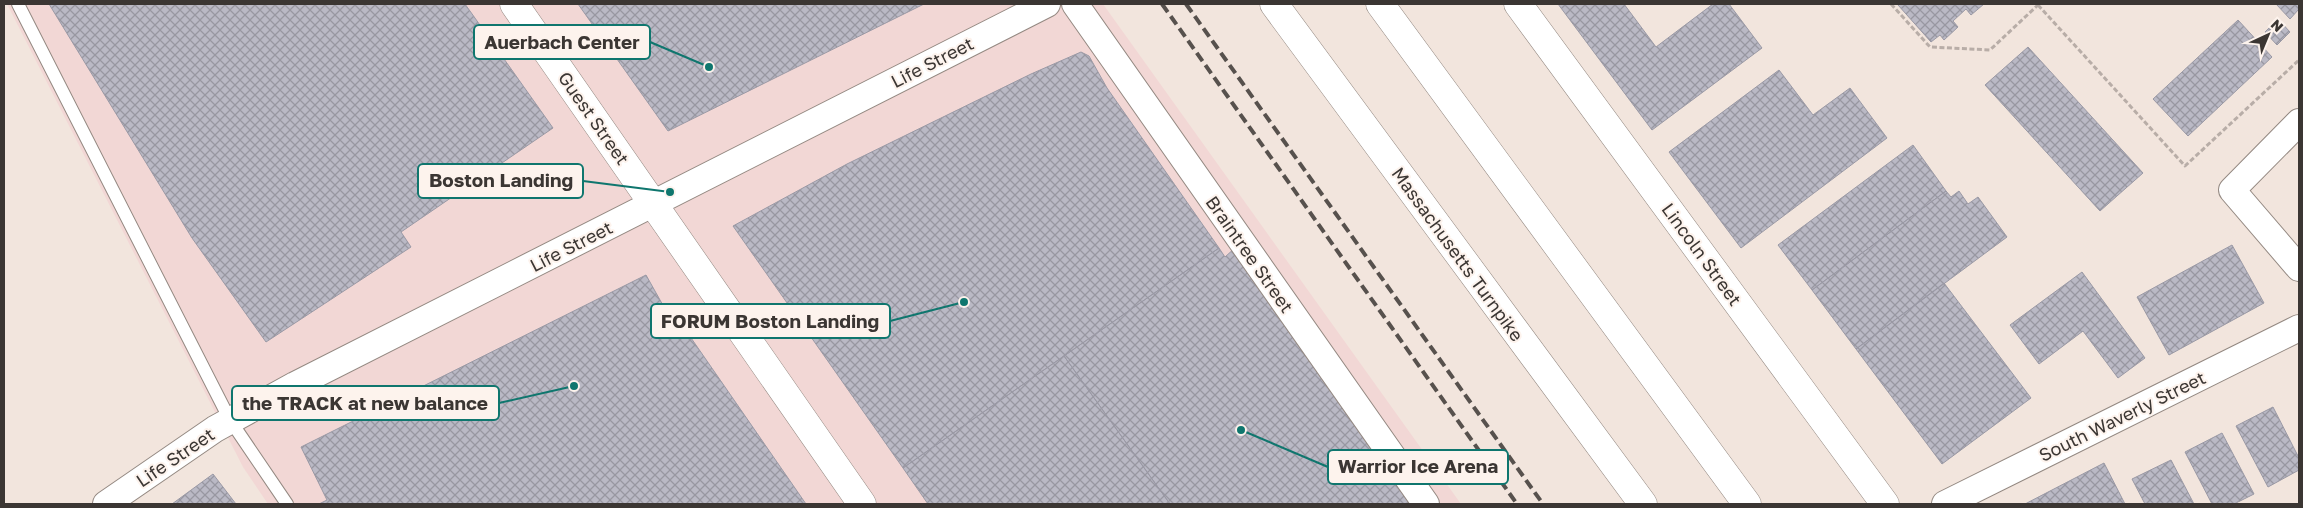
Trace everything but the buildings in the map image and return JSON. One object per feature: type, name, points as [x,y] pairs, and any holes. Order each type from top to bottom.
[{"type":"main road","name":"Guest Street","points":[[514,4],[862,504]]},
{"type":"main road","name":"Massachusetts Turnpike","points":[[1274,4],[1643,504]]},
{"type":"main road","points":[[1380,4],[1747,504]]},
{"type":"main road","name":"Lincoln Street","points":[[1518,4],[1885,504]]},
{"type":"street","name":"Life Street","points":[[106,504],[230,420],[295,385],[1047,4]]},
{"type":"street","name":"Braintree Street","points":[[1074,4],[1426,504]]},
{"type":"street","points":[[2299,122],[2232,190],[2299,268]]},
{"type":"street","name":"South Waverly Street","points":[[1945,504],[2299,328]]},
{"type":"lane","points":[[18,4],[230,420],[288,504]]},
{"type":"path","points":[[1891,4],[1930,47],[1990,50],[2039,4],[2185,166],[2299,60]]},
{"type":"shaded area","points":[[7,4],[1103,4],[1461,504],[268,504],[243,467]]},
{"type":"railway","points":[[1162,4],[1517,504]]},
{"type":"railway","points":[[1186,4],[1543,504]]},
{"type":"place","name":"Auerbach Center","points":[[709,67]]},
{"type":"place","name":"Boston Landing","points":[[670,192]]},
{"type":"place","name":"FORUM Boston Landing","points":[[964,302]]},
{"type":"place","name":"the TRACK at new balance","points":[[574,386]]},
{"type":"place","name":"Warrior Ice Arena","points":[[1241,430]]}]
